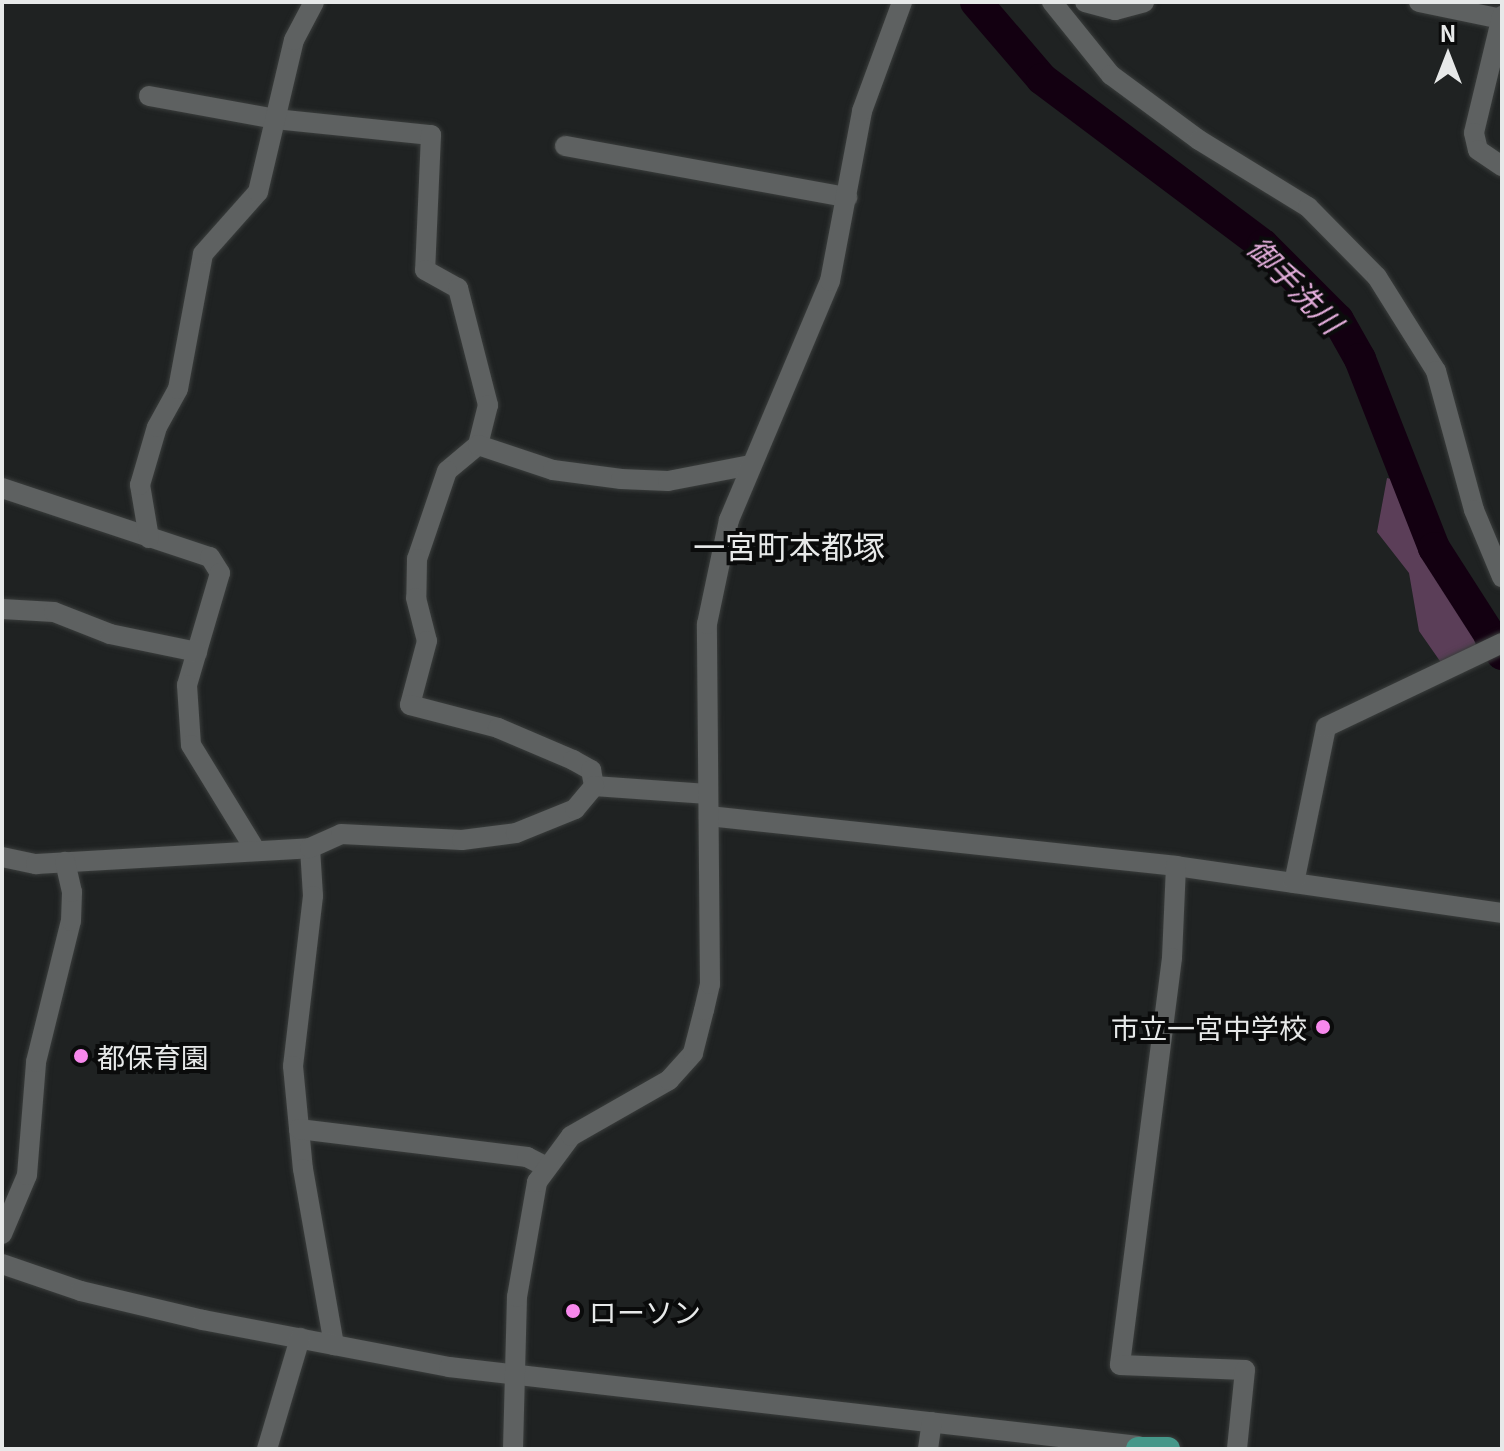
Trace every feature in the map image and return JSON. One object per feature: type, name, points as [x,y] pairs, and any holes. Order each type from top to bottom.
[{"type":"main road","points":[[1138,1447],[1168,1449]]},
{"type":"street","points":[[149,538],[140,485],[157,427],[178,389],[203,254],[258,192],[294,40],[314,2]]},
{"type":"street","points":[[513,1449],[517,1297],[528,1217],[537,1182],[571,1136],[669,1080],[693,1053],[710,984],[707,624],[729,520],[830,281],[862,111],[902,2]]},
{"type":"street","points":[[1052,2],[1111,75],[1199,140],[1308,207],[1377,277],[1436,371],[1474,510],[1502,577]]},
{"type":"street","points":[[1085,2],[1115,10],[1144,2]]},
{"type":"street","points":[[1419,2],[1502,18],[1474,133],[1478,150],[1502,166]]},
{"type":"street","points":[[149,96],[275,119],[431,135],[425,270],[458,288],[460,314],[488,405],[478,445],[447,471],[417,559],[416,598],[427,641],[410,705],[498,728],[573,760],[591,770],[594,786]]},
{"type":"street","points":[[565,146],[847,197]]},
{"type":"street","points":[[478,445],[553,470],[621,479],[668,481],[751,465]]},
{"type":"street","points":[[2,488],[210,557],[220,573],[187,685],[191,745],[256,851]]},
{"type":"street","points":[[2,609],[54,612],[110,634],[197,652]]},
{"type":"street","points":[[1294,883],[1326,727],[1454,669],[1502,643]]},
{"type":"street","points":[[594,786],[708,794]]},
{"type":"street","points":[[2,857],[36,864],[310,848],[341,834],[462,840],[516,833],[575,809],[594,786]]},
{"type":"street","points":[[709,816],[1176,866],[1502,913]]},
{"type":"street","points":[[310,848],[313,896],[293,1066],[299,1129],[334,1345]]},
{"type":"street","points":[[2,1234],[27,1175],[36,1062],[71,921],[72,892],[65,862]]},
{"type":"street","points":[[1176,866],[1172,958],[1120,1365],[1245,1370],[1237,1449]]},
{"type":"street","points":[[299,1129],[513,1154],[547,1167]]},
{"type":"street","points":[[2,1264],[81,1291],[334,1345],[516,1375],[1138,1447]]},
{"type":"street","points":[[267,1449],[300,1338]]},
{"type":"street","points":[[928,1449],[932,1422]]},
{"type":"shaded area","points":[[1387,478],[1399,481],[1423,544],[1471,629],[1476,646],[1442,664],[1419,631],[1409,573],[1377,532]]},
{"type":"waterway","name":"御手洗川","points":[[976,2],[1042,79],[1263,245],[1338,320],[1360,359],[1434,548],[1502,654]]},
{"type":"place","name":"市立一宮中学校","points":[[1323,1027]]},
{"type":"place","name":"都保育園","points":[[81,1056]]},
{"type":"place","name":"ローソン","points":[[573,1311]]},
{"type":"district","name":"一宮町本都塚","points":[[789,545]]}]
